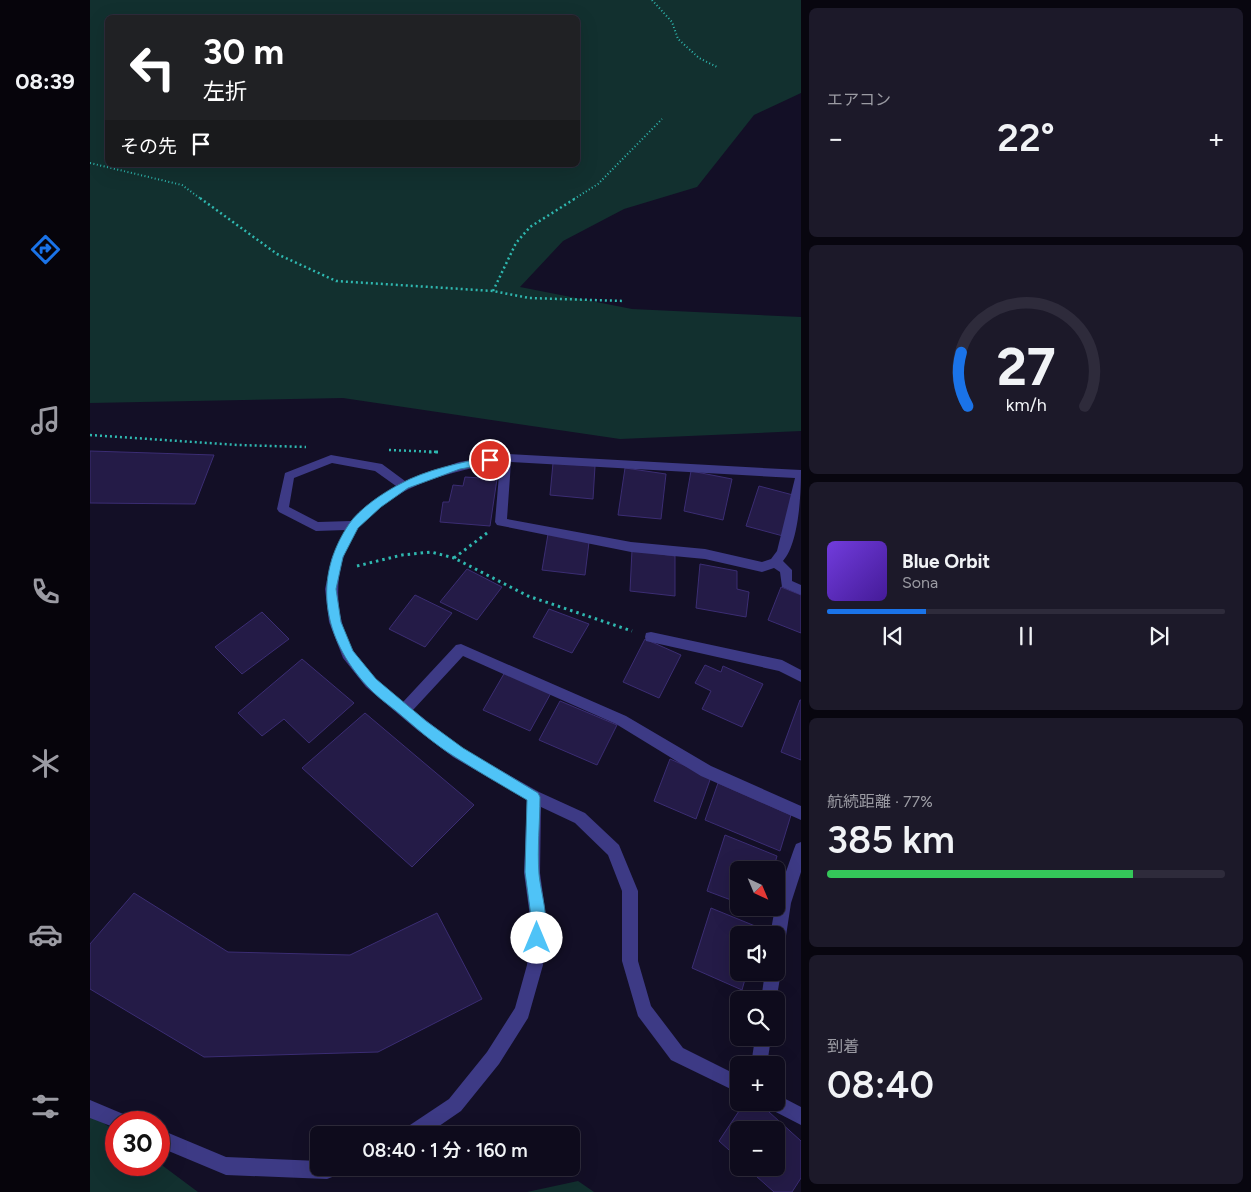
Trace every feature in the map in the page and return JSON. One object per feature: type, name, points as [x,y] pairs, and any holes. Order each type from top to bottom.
[{"type":"street","points":[[730,1080],[677,1054],[644,1010],[630,961],[630,891],[614,850],[580,818],[534,797],[458,752],[372,683],[348,654],[335,622],[331,589],[338,557],[354,525],[377,504],[404,486],[459,466],[506,458],[801,474]]},
{"type":"street","points":[[506,458],[501,522],[631,547],[705,554],[762,567],[775,562],[783,553],[801,478]]},
{"type":"street","points":[[354,525],[316,527],[283,509],[289,476],[330,459],[378,467],[404,486]]},
{"type":"street","points":[[775,562],[786,570],[786,584],[801,590]]},
{"type":"street","points":[[651,637],[782,666],[801,676]]},
{"type":"street","points":[[404,710],[461,649],[621,720],[706,771],[801,814]]},
{"type":"street","points":[[424,1126],[455,1105],[493,1058],[522,1012],[535,965],[539,924],[532,872],[534,797]]},
{"type":"street","points":[[780,926],[783,903],[801,849]]},
{"type":"street","points":[[785,1108],[801,1116]]},
{"type":"street","points":[[90,1109],[105,1115]]},
{"type":"street","points":[[170,1143],[226,1166],[310,1169]]},
{"type":"path","points":[[652,0],[672,22],[678,39],[699,58],[717,68]]},
{"type":"path","points":[[493,291],[516,242],[530,227],[598,184],[662,119]]},
{"type":"path","points":[[90,163],[105,167]]},
{"type":"path","points":[[107,167],[182,185],[277,254],[336,281],[493,291],[529,298],[624,301]]},
{"type":"path","points":[[454,558],[501,522]]},
{"type":"path","points":[[334,571],[402,555],[431,552],[454,558],[528,596],[568,611],[651,637]]},
{"type":"green space","points":[[90,0],[801,0],[801,93],[754,115],[697,187],[624,209],[563,241],[520,287],[632,309],[801,317],[801,431],[620,439],[343,398],[90,403]]},
{"type":"green space","points":[[90,1113],[105,1124],[105,1176],[170,1176],[170,1171],[198,1192],[90,1192]]},
{"type":"green space","points":[[578,1181],[594,1192],[527,1192]]},
{"type":"building","points":[[90,451],[214,455],[195,504],[90,503]]},
{"type":"building","points":[[553,463],[595,466],[593,499],[550,495]]},
{"type":"building","points":[[625,468],[666,474],[661,519],[618,515]]},
{"type":"building","points":[[691,471],[732,479],[723,520],[684,511]]},
{"type":"building","points":[[465,477],[497,479],[490,526],[440,522],[443,502],[449,502],[453,485],[463,486]]},
{"type":"building","points":[[759,486],[793,495],[783,536],[746,526]]},
{"type":"building","points":[[548,534],[589,542],[585,575],[542,570]]},
{"type":"building","points":[[632,550],[675,556],[675,596],[630,591]]},
{"type":"building","points":[[700,564],[737,571],[737,589],[749,592],[746,617],[696,608]]},
{"type":"building","points":[[467,569],[502,587],[477,620],[440,602]]},
{"type":"building","points":[[781,587],[801,595],[801,633],[768,620]]},
{"type":"building","points":[[415,595],[452,613],[425,647],[389,629]]},
{"type":"building","points":[[549,609],[589,624],[572,653],[533,637]]},
{"type":"building","points":[[262,612],[289,639],[242,674],[215,647]]},
{"type":"building","points":[[645,639],[681,655],[659,698],[623,682]]},
{"type":"building","points":[[302,659],[354,703],[309,743],[284,719],[262,736],[238,713]]},
{"type":"building","points":[[705,665],[721,672],[723,666],[763,684],[742,727],[702,709],[711,691],[695,683]]},
{"type":"building","points":[[505,672],[551,693],[530,731],[483,710]]},
{"type":"building","points":[[801,700],[801,760],[781,752]]},
{"type":"building","points":[[560,701],[617,725],[597,765],[539,740]]},
{"type":"building","points":[[365,713],[474,805],[412,867],[302,768]]},
{"type":"building","points":[[670,759],[711,777],[696,819],[654,801]]},
{"type":"building","points":[[718,783],[791,815],[780,851],[705,820]]},
{"type":"building","points":[[725,835],[777,856],[776,861],[730,861],[730,900],[707,891]]},
{"type":"building","points":[[134,893],[228,952],[350,955],[437,913],[482,999],[378,1052],[204,1057],[90,989],[90,944]]},
{"type":"building","points":[[711,908],[755,926],[730,926],[730,981],[744,981],[742,990],[692,968]]},
{"type":"building","points":[[739,1111],[768,1111],[779,1121],[732,1121]]},
{"type":"building","points":[[730,1124],[730,1151],[719,1141]]},
{"type":"building","points":[[785,1126],[801,1141],[801,1178],[792,1192],[774,1192],[756,1176],[785,1176]]},
{"type":"route","points":[[490,460],[459,466],[404,486],[377,504],[354,525],[338,557],[331,589],[335,622],[348,654],[372,683],[421,725],[458,752],[534,797],[532,872],[539,924],[537,938]]}]
